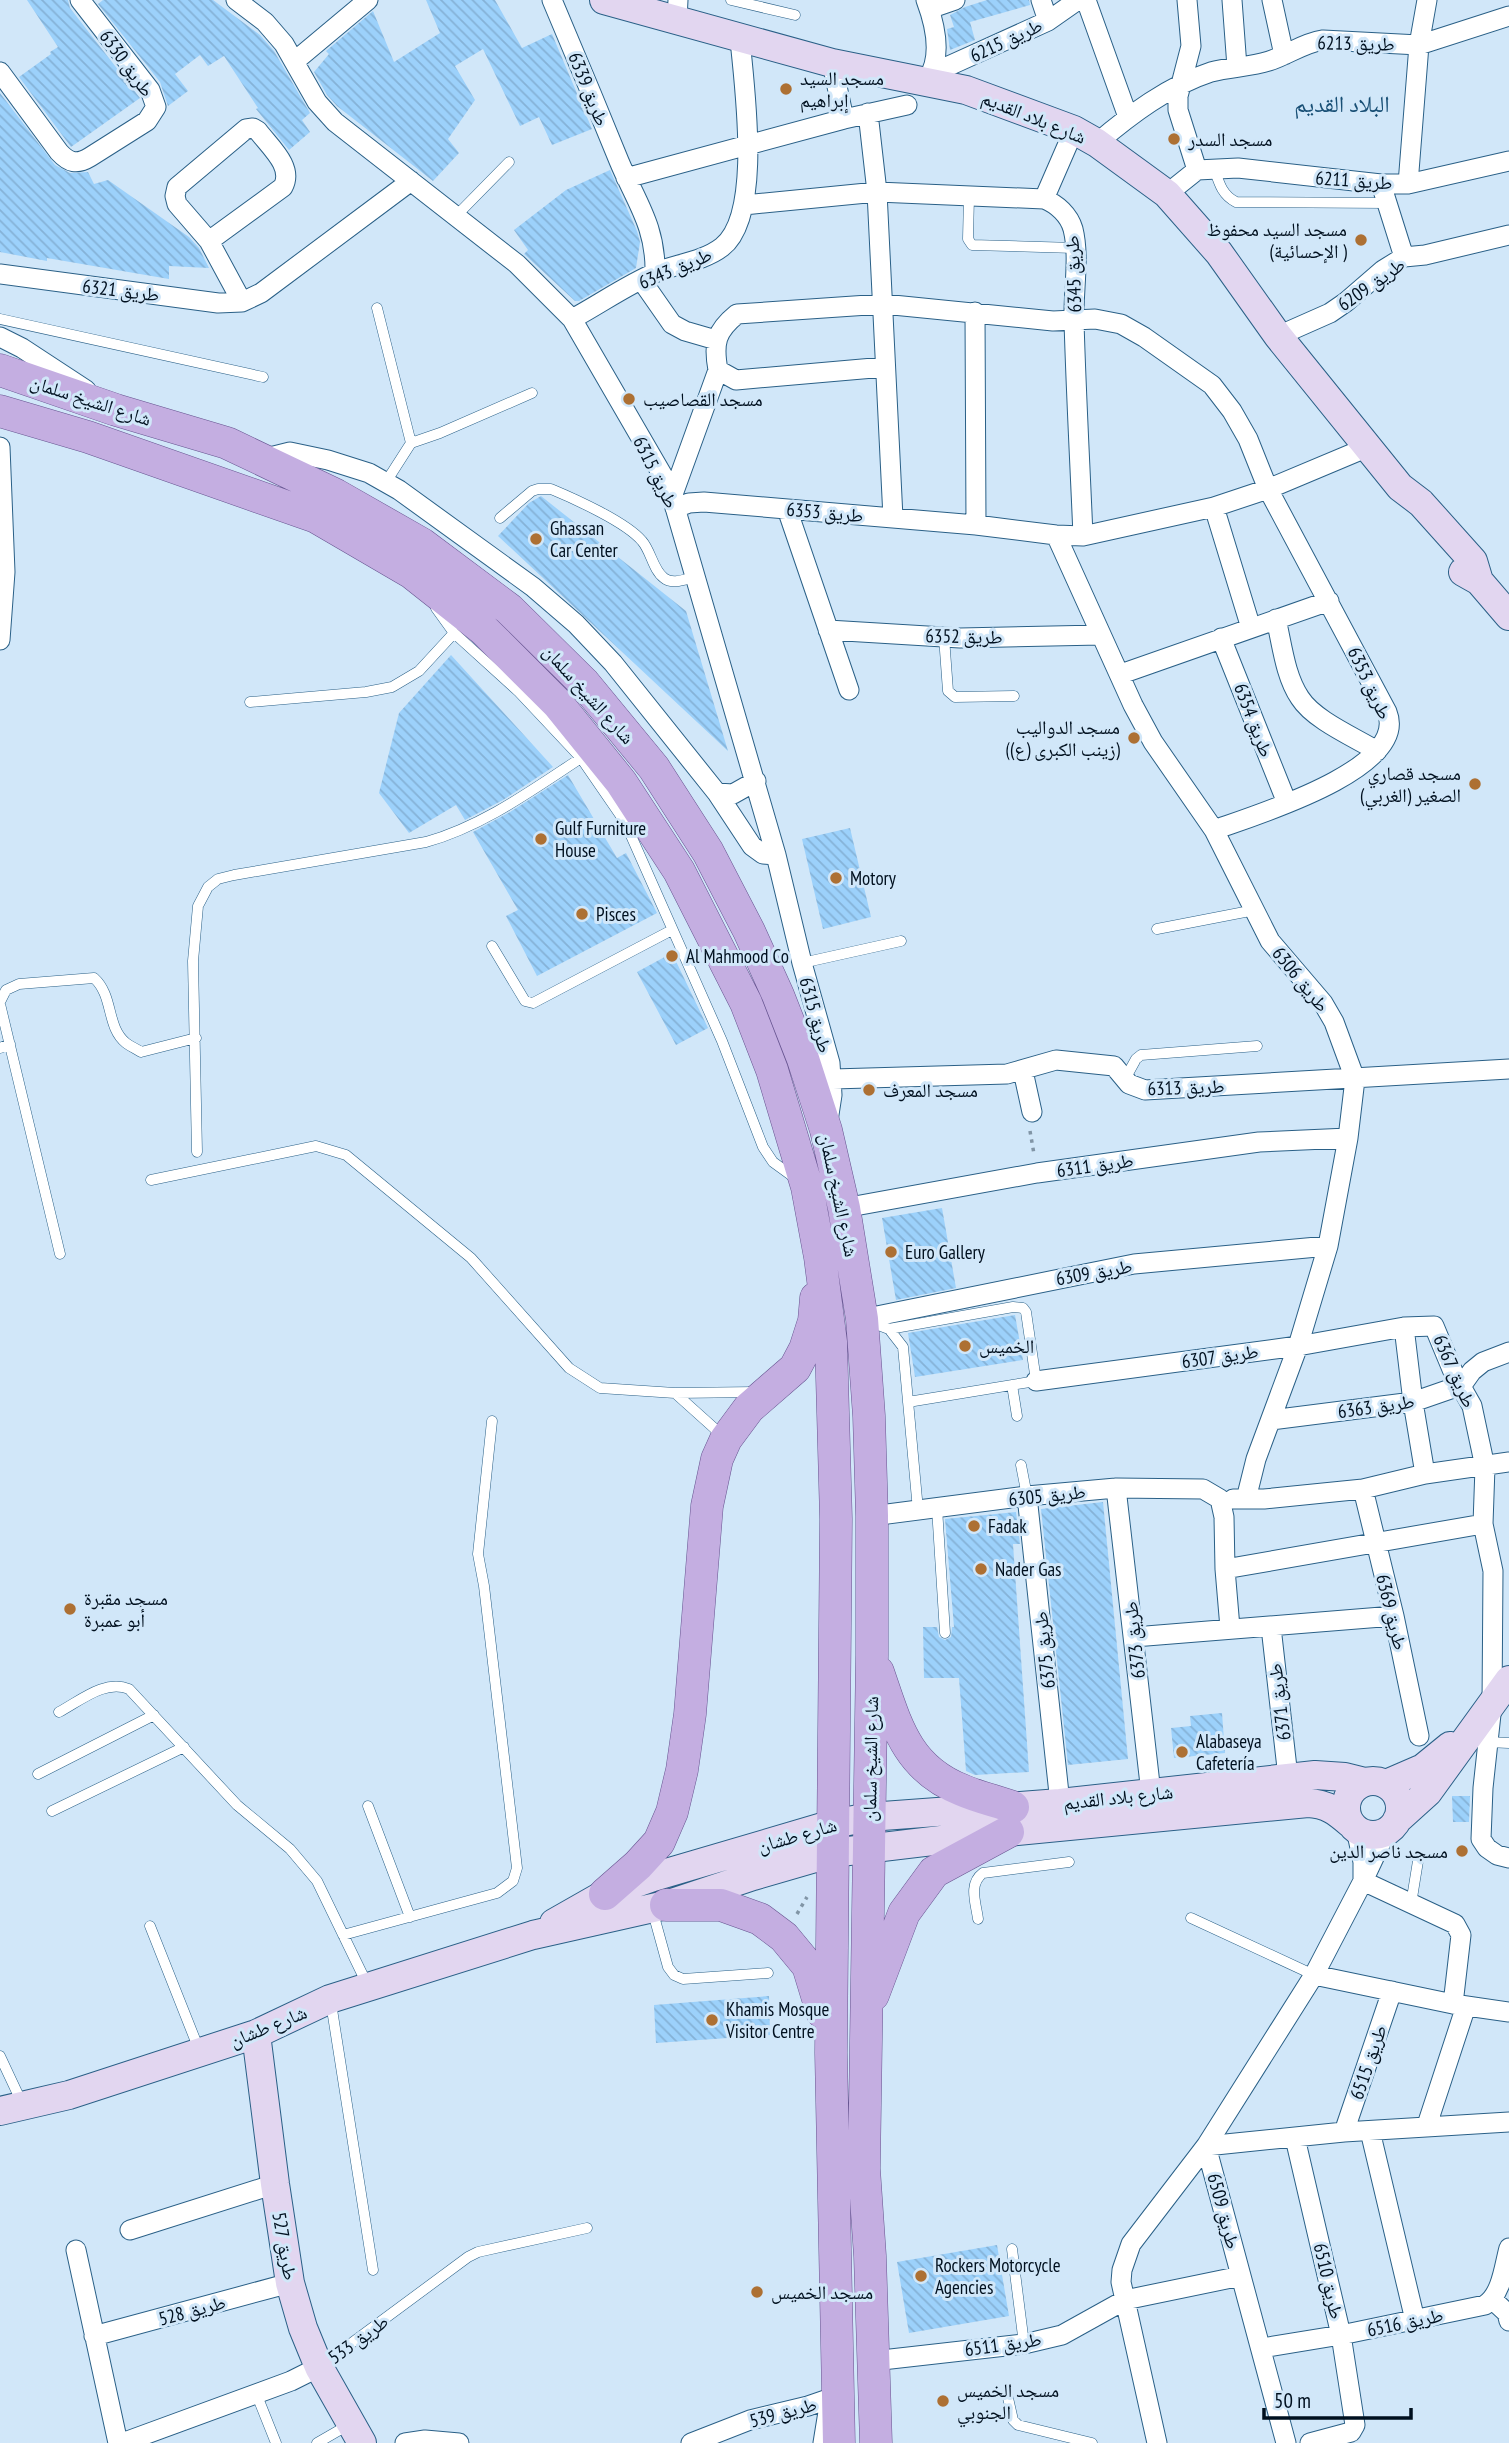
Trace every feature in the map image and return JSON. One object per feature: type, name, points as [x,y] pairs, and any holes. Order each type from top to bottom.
[{"type":"main road","name":"شارع الشيخ سلمان","points":[[0,370],[116,410],[227,443],[336,495],[422,544],[509,609],[584,683],[654,768],[708,852],[779,995],[826,1130],[876,1324],[869,1416],[872,1655],[864,2169],[876,2443]]},
{"type":"main road","name":"شارع الشيخ سلمان","points":[[11,414],[88,437],[316,517],[412,573],[484,631],[558,704],[621,782],[679,871],[746,1003],[772,1070],[807,1187],[820,1256],[831,1342],[834,1405],[836,1728],[832,1839],[831,2053],[839,2443]]},
{"type":"main road","points":[[605,1894],[659,1842],[673,1812],[691,1714],[707,1506],[717,1459],[726,1440],[748,1408],[795,1368],[805,1349],[814,1321],[820,1256]]},
{"type":"main road","points":[[865,2015],[904,1913],[934,1872],[1010,1819],[922,1766],[901,1733],[872,1655]]},
{"type":"main road","points":[[659,1907],[721,1905],[760,1919],[784,1937],[808,1966],[831,2053]]},
{"type":"street","name":"طريق 6315","points":[[236,0],[265,22],[295,61],[317,102],[335,121],[517,264],[572,319],[657,466],[673,503],[776,855],[833,1079],[826,1130]]},
{"type":"street","points":[[295,61],[368,0]]},
{"type":"street","name":"طريق 6339","points":[[552,0],[653,240],[648,277]]},
{"type":"street","name":"شارع بلاد القديم","points":[[604,0],[677,10],[740,39],[832,63],[929,78],[1086,137],[1167,194],[1219,253],[1278,336],[1400,487],[1408,512],[1460,570],[1479,581],[1509,616]]},
{"type":"street","points":[[929,78],[936,54],[935,33],[928,4],[955,0]]},
{"type":"street","points":[[1041,0],[1048,21]]},
{"type":"street","name":"طريق 6215","points":[[929,78],[1048,21],[1078,0]]},
{"type":"street","points":[[1086,0],[1128,117]]},
{"type":"street","points":[[1167,194],[1205,169],[1178,110],[1178,96],[1191,46],[1187,0]]},
{"type":"street","points":[[1232,0],[1237,67]]},
{"type":"street","points":[[1272,0],[1284,55]]},
{"type":"street","points":[[1427,0],[1419,45],[1509,16]]},
{"type":"street","name":"طريق 6330","points":[[0,72],[59,152],[73,163],[90,157],[147,121],[156,107],[155,99],[87,2]]},
{"type":"street","name":"طريق 6343","points":[[572,319],[648,277],[711,253],[722,247],[735,232],[744,205],[749,144],[740,39]]},
{"type":"street","name":"طريق 6213","points":[[1086,137],[1208,73],[1270,61],[1311,41],[1419,45],[1408,184]]},
{"type":"street","points":[[832,63],[844,119]]},
{"type":"street","points":[[626,178],[844,119],[907,105]]},
{"type":"street","points":[[868,113],[877,192],[893,517]]},
{"type":"street","points":[[209,242],[283,187],[287,180],[287,169],[258,131],[253,128],[246,129],[177,187],[175,196],[177,204],[209,242],[242,302],[261,293],[411,181]]},
{"type":"street","points":[[744,205],[877,192],[1044,199],[1086,137]]},
{"type":"street","name":"طريق 6211","points":[[1205,169],[1238,168],[1381,184],[1408,184],[1509,161]]},
{"type":"street","points":[[1381,184],[1404,257]]},
{"type":"street","name":"طريق 6345","points":[[1044,199],[1060,209],[1069,220],[1075,248],[1074,319],[1083,536]]},
{"type":"street","name":"طريق 6209","points":[[1278,336],[1330,313],[1383,270],[1404,257],[1425,255],[1509,235]]},
{"type":"street","name":"طريق 6321","points":[[0,274],[218,303],[242,302]]},
{"type":"street","points":[[648,277],[672,324],[685,331],[716,340]]},
{"type":"street","points":[[673,503],[718,370],[716,340],[724,325],[737,314],[883,304],[1054,321],[1095,318],[1121,324],[1191,369],[1212,386],[1237,420],[1268,489]]},
{"type":"street","points":[[975,312],[976,525]]},
{"type":"street","points":[[0,337],[56,369],[116,410]]},
{"type":"street","points":[[718,370],[736,380],[752,380],[885,367]]},
{"type":"street","points":[[0,439],[11,414]]},
{"type":"street","points":[[0,447],[5,572],[0,640]]},
{"type":"street","name":"طريق 6353","points":[[673,503],[704,502],[893,517],[1083,536],[1214,507],[1268,489],[1368,447]]},
{"type":"street","points":[[262,460],[290,452],[369,473],[386,482],[500,562],[576,624],[613,663],[717,793],[752,846],[763,854],[776,855]]},
{"type":"street","name":"طريق 6353","points":[[1268,489],[1387,712],[1390,729],[1377,751],[1317,715],[1301,700],[1289,672],[1276,619]]},
{"type":"street","points":[[1214,507],[1251,628]]},
{"type":"street","points":[[787,509],[849,690]]},
{"type":"street","name":"طريق 6306","points":[[1056,535],[1100,635],[1153,742],[1214,830],[1270,941],[1323,1003],[1334,1022],[1355,1079],[1348,1138],[1328,1246],[1298,1346],[1256,1459],[1246,1499]]},
{"type":"street","points":[[1121,674],[1329,601]]},
{"type":"street","name":"طريق 6352","points":[[828,630],[944,637],[1100,635]]},
{"type":"street","name":"طريق 6354","points":[[1221,638],[1287,803]]},
{"type":"street","points":[[1214,830],[1287,803],[1340,779],[1377,751]]},
{"type":"street","points":[[717,793],[733,794],[755,781]]},
{"type":"street","name":"طريق 6313","points":[[833,1079],[1007,1074],[1056,1060],[1110,1065],[1117,1068],[1134,1087],[1145,1090],[1509,1069]]},
{"type":"street","points":[[1023,1071],[1032,1112]]},
{"type":"street","name":"طريق 6311","points":[[844,1208],[1037,1173],[1259,1142],[1348,1138]]},
{"type":"street","name":"طريق 6309","points":[[876,1324],[1134,1264],[1328,1246]]},
{"type":"street","points":[[1404,1326],[1425,1474]]},
{"type":"street","name":"طريق 6307","points":[[1036,1381],[1298,1346],[1404,1326]]},
{"type":"street","name":"طريق 6367","points":[[1404,1326],[1434,1326],[1454,1374],[1472,1406],[1485,1467],[1482,1524],[1497,1570],[1492,1705],[1481,1839],[1487,1848],[1497,1855],[1509,1858]]},
{"type":"street","name":"طريق 6363","points":[[1271,1420],[1413,1402],[1462,1385],[1483,1362],[1509,1352]]},
{"type":"street","points":[[1246,1499],[1363,1489],[1425,1474],[1509,1462]]},
{"type":"street","name":"طريق 6305","points":[[872,1516],[1027,1496],[1116,1488],[1203,1489],[1220,1499],[1246,1499]]},
{"type":"street","name":"طريق 6373","points":[[1116,1488],[1151,1793]]},
{"type":"street","name":"طريق 6369","points":[[1363,1489],[1374,1544],[1394,1616],[1419,1736]]},
{"type":"street","name":"طريق 6375","points":[[1027,1496],[1060,1803]]},
{"type":"street","points":[[1220,1499],[1224,1517],[1230,1628]]},
{"type":"street","points":[[1225,1569],[1482,1524]]},
{"type":"street","points":[[1134,1637],[1394,1616]]},
{"type":"street","name":"طريق 6371","points":[[1271,1627],[1288,1777]]},
{"type":"street","points":[[1353,1826],[1370,1836],[1392,1826],[1428,1792],[1509,1680]]},
{"type":"street","points":[[1363,1881],[1363,1862],[1345,1807],[1351,1791],[1406,1777],[1438,1757],[1492,1705]]},
{"type":"street","name":"شارع بلاد القديم","points":[[868,1848],[1010,1819],[1060,1803],[1288,1777],[1328,1775],[1376,1783]]},
{"type":"street","points":[[1157,2443],[1123,2291],[1122,2270],[1130,2244],[1206,2146],[1314,1975],[1400,1807],[1399,1800],[1376,1783]]},
{"type":"street","name":"شارع بلاد القديم","points":[[869,1817],[1010,1819],[1308,1803],[1334,1809],[1353,1826]]},
{"type":"street","name":"شارع طشان","points":[[12,2109],[69,2095],[256,2034],[330,1999],[533,1935],[659,1907],[753,1876],[832,1839],[869,1817]]},
{"type":"street","name":"شارع طشان","points":[[533,1935],[605,1894],[653,1877],[832,1839],[868,1848]]},
{"type":"street","points":[[1363,1881],[1455,1924],[1461,1936],[1460,2005],[1427,2125]]},
{"type":"street","points":[[1314,1975],[1460,2005],[1509,2012]]},
{"type":"street","name":"طريق 6515","points":[[1344,2132],[1392,1992]]},
{"type":"street","name":"طريق 527","points":[[256,2034],[290,2283],[303,2328],[319,2367],[357,2433]]},
{"type":"street","points":[[1206,2146],[1427,2125],[1509,2122]]},
{"type":"street","points":[[1370,2131],[1415,2320]]},
{"type":"street","name":"طريق 6510","points":[[1295,2138],[1341,2335],[1356,2425],[1351,2432],[1310,2443]]},
{"type":"street","name":"طريق 6509","points":[[1206,2146],[1286,2443]]},
{"type":"street","points":[[130,2230],[275,2185]]},
{"type":"street","points":[[1509,2248],[1493,2300],[1507,2313],[1509,2321]]},
{"type":"street","points":[[76,2250],[120,2443]]},
{"type":"street","name":"طريق 6509","points":[[1123,2291],[1241,2276]]},
{"type":"street","name":"طريق 528","points":[[94,2336],[290,2283]]},
{"type":"street","name":"طريق 6511","points":[[873,2361],[1024,2344],[1062,2335],[1123,2291]]},
{"type":"street","name":"طريق 6516","points":[[1262,2348],[1415,2320],[1485,2305],[1493,2300]]},
{"type":"street","name":"طريق 533","points":[[120,2443],[291,2381],[319,2367]]},
{"type":"street","points":[[823,2443],[828,2412],[837,2396]]},
{"type":"street","name":"طريق 539","points":[[691,2443],[723,2436],[750,2420],[837,2396]]},
{"type":"street","points":[[405,2443],[425,2440],[459,2443]]},
{"type":"lane","points":[[731,0],[795,15]]},
{"type":"lane","points":[[456,216],[509,162]]},
{"type":"lane","points":[[1205,169],[1227,198],[1236,202],[1388,203]]},
{"type":"lane","points":[[969,196],[968,239],[972,245],[1075,248]]},
{"type":"lane","points":[[377,308],[411,443]]},
{"type":"lane","points":[[0,319],[263,377]]},
{"type":"lane","points":[[386,482],[411,443],[532,393]]},
{"type":"lane","points":[[500,518],[531,491],[551,489],[633,532],[647,548],[666,580],[675,582],[695,578]]},
{"type":"lane","points":[[412,573],[454,634],[519,692],[581,758],[625,822],[722,1041],[762,1147],[773,1162],[807,1187]]},
{"type":"lane","points":[[250,702],[366,692],[392,687],[419,671],[454,634]]},
{"type":"lane","points":[[944,637],[948,691],[955,697],[1014,696]]},
{"type":"lane","points":[[197,1152],[193,961],[198,906],[208,887],[218,879],[426,842],[451,835],[507,806],[581,758]]},
{"type":"lane","points":[[1157,929],[1255,910]]},
{"type":"lane","points":[[492,946],[525,1001],[533,1003],[672,930]]},
{"type":"lane","points":[[802,963],[901,941]]},
{"type":"lane","points":[[60,1254],[5,1046],[0,1003],[6,990],[19,984],[94,978],[104,987],[117,1032],[125,1042],[141,1052],[196,1038]]},
{"type":"lane","points":[[1125,1080],[1141,1055],[1256,1046]]},
{"type":"lane","points":[[150,1180],[316,1146],[332,1149],[346,1155],[471,1258],[569,1368],[583,1379],[600,1388],[675,1393],[769,1392]]},
{"type":"lane","points":[[876,1324],[1018,1306],[1026,1312],[1036,1381],[908,1402]]},
{"type":"lane","points":[[876,1324],[902,1348],[908,1402],[945,1633]]},
{"type":"lane","points":[[1012,1385],[1017,1416]]},
{"type":"lane","points":[[675,1393],[726,1440]]},
{"type":"lane","points":[[343,1935],[497,1892],[513,1881],[517,1868],[478,1554],[492,1421]]},
{"type":"lane","points":[[1021,1465],[1027,1496]]},
{"type":"lane","points":[[59,1712],[108,1686],[119,1685],[129,1689],[237,1805],[290,1849],[310,1872],[317,1881],[368,1987]]},
{"type":"lane","points":[[38,1773],[154,1715]]},
{"type":"lane","points":[[1487,1742],[1509,1743]]},
{"type":"lane","points":[[52,1811],[184,1747]]},
{"type":"lane","points":[[368,1806],[410,1917]]},
{"type":"lane","points":[[1411,1904],[1418,1861]]},
{"type":"lane","points":[[978,1919],[974,1888],[978,1877],[984,1873],[1069,1862]]},
{"type":"lane","points":[[659,1907],[668,1967],[674,1975],[683,1979],[768,1973]]},
{"type":"lane","points":[[1191,1918],[1314,1975]]},
{"type":"lane","points":[[150,1926],[200,2052]]},
{"type":"lane","points":[[330,1999],[373,2270]]},
{"type":"lane","points":[[0,2056],[12,2109]]},
{"type":"lane","name":"طريق 533","points":[[319,2367],[468,2257],[478,2252],[587,2228]]},
{"type":"lane","points":[[1012,2249],[1024,2344]]},
{"type":"lane","points":[[256,2393],[276,2443]]},
{"type":"lane","points":[[1008,2398],[1013,2420],[1018,2425],[1074,2441],[1092,2443]]},
{"type":"lane","points":[[317,2443],[357,2433]]},
{"type":"path","points":[[1032,1112],[1033,1121],[1028,1122],[1037,1173]]},
{"type":"building","points":[[27,0],[68,0],[70,8],[140,98],[71,147],[19,77],[58,47]]},
{"type":"building","points":[[103,0],[213,0],[260,35],[274,51],[310,113],[302,120],[310,132],[289,150],[256,109],[258,108],[224,56],[208,66],[200,55],[175,74],[188,91],[168,106],[160,82],[98,4]]},
{"type":"building","points":[[426,0],[495,0],[522,48],[552,34],[592,129],[552,145],[539,117],[520,126],[483,49],[455,66],[475,100],[448,139],[459,153],[433,181],[337,106],[327,95],[314,72],[329,54],[326,51],[373,11],[394,62],[440,33]]},
{"type":"building","points":[[987,0],[1029,0],[1030,5],[970,22],[975,40],[950,50],[947,29],[954,27],[950,15]]},
{"type":"building","points":[[0,93],[55,165],[70,173],[88,172],[94,184],[108,180],[189,237],[199,248],[209,268],[169,266],[169,279],[0,252]]},
{"type":"building","points":[[610,170],[640,242],[636,268],[575,301],[524,254],[528,250],[514,230],[566,190]]},
{"type":"building","points":[[541,496],[686,611],[728,751],[498,536],[529,503]]},
{"type":"building","points":[[451,655],[553,767],[503,800],[465,820],[456,805],[409,833],[379,793],[399,713]]},
{"type":"building","points":[[568,775],[617,858],[626,853],[657,913],[537,976],[506,916],[518,910],[473,832]]},
{"type":"building","name":"Motory","points":[[850,828],[871,917],[823,929],[802,839]]},
{"type":"building","points":[[672,953],[708,1028],[676,1045],[637,972]]},
{"type":"building","points":[[942,1208],[956,1288],[896,1300],[882,1218]]},
{"type":"building","name":"الخميس","points":[[1015,1315],[1023,1360],[915,1377],[908,1333]]},
{"type":"building","points":[[1103,1502],[1128,1759],[1068,1765],[1041,1509]]},
{"type":"building","points":[[1016,1512],[1020,1544],[1013,1544],[1029,1772],[975,1775],[966,1771],[959,1678],[924,1678],[923,1627],[937,1627],[939,1637],[945,1640],[951,1637],[954,1627],[945,1519]]},
{"type":"building","points":[[1222,1713],[1225,1753],[1174,1758],[1171,1728],[1191,1726],[1190,1716]]},
{"type":"building","points":[[1452,1796],[1470,1796],[1469,1822],[1453,1822]]},
{"type":"building","name":"Khamis Mosque Visitor Centre","points":[[769,1996],[770,2035],[656,2043],[654,2005]]},
{"type":"building","points":[[997,2245],[1009,2316],[909,2333],[897,2262]]},
{"type":"place","name":"مسجد السيد إبراهيم","points":[[786,89]]},
{"type":"place","name":"مسجد السدر","points":[[1174,139]]},
{"type":"place","name":"مسجد السيد محفوظ (الإحسائية )","points":[[1361,240]]},
{"type":"place","name":"مسجد القصاصيب","points":[[629,399]]},
{"type":"place","name":"Ghassan Car Center","points":[[536,539]]},
{"type":"place","name":"مسجد الدواليب (زينب الكبرى (ع))","points":[[1134,738]]},
{"type":"place","name":"مسجد قصاري الصغير (الغربي)","points":[[1475,784]]},
{"type":"place","name":"Gulf Furniture House","points":[[541,839]]},
{"type":"place","name":"Motory","points":[[836,878]]},
{"type":"place","name":"Pisces","points":[[582,914]]},
{"type":"place","name":"Al Mahmood Co","points":[[672,956]]},
{"type":"place","name":"مسجد المعرف","points":[[869,1090]]},
{"type":"place","name":"Euro Gallery","points":[[891,1252]]},
{"type":"place","name":"الخميس","points":[[965,1346]]},
{"type":"place","name":"Fadak","points":[[974,1526]]},
{"type":"place","name":"Nader Gas","points":[[981,1569]]},
{"type":"place","name":"مسجد مقبرة أبو عمبرة","points":[[70,1609]]},
{"type":"place","name":"Alabaseya Cafetería","points":[[1182,1752]]},
{"type":"place","name":"مسجد ناصر الدين","points":[[1462,1851]]},
{"type":"place","name":"Khamis Mosque Visitor Centre","points":[[712,2020]]},
{"type":"place","name":"Rockers Motorcycle Agencies","points":[[921,2276]]},
{"type":"place","name":"مسجد الخميس","points":[[757,2292]]},
{"type":"place","name":"مسجد الخميس الجنوبي","points":[[943,2401]]},
{"type":"district","name":"البلاد القديم","points":[[1342,104]]}]
